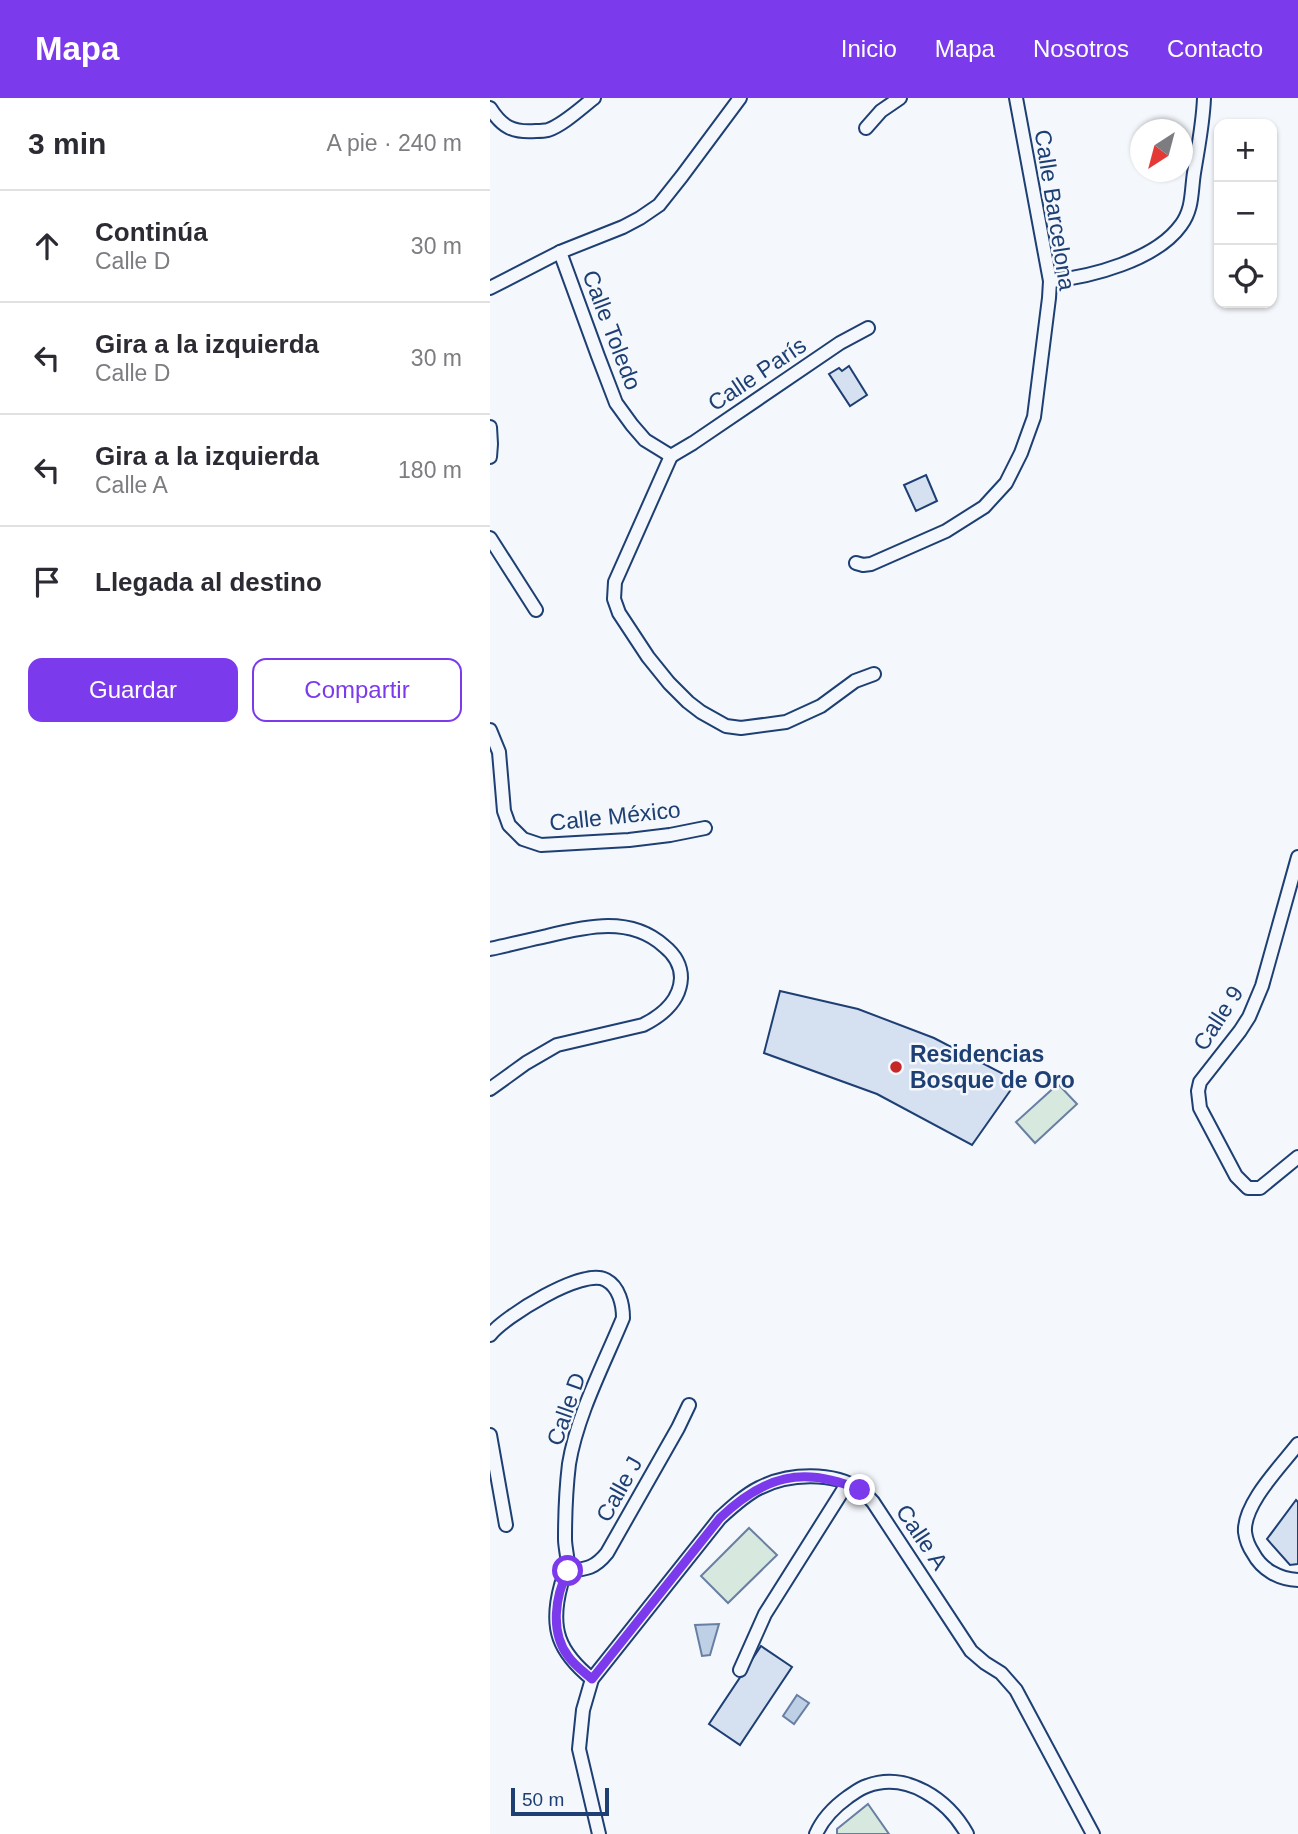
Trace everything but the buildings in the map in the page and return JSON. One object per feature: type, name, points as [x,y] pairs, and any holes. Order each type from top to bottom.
[{"type":"street","points":[[492,116],[512,130],[547,130],[594,98]]},
{"type":"street","points":[[490,288],[560,252],[623,227],[659,205],[740,98]]},
{"type":"street","points":[[866,128],[881,111],[900,98]]},
{"type":"street","name":"Calle Barcelona","points":[[856,563],[871,564],[946,531],[984,507],[1006,483],[1034,417],[1049,281],[1016,98]]},
{"type":"street","points":[[1049,281],[1111,268],[1168,240],[1182,224],[1192,204],[1204,98]]},
{"type":"street","name":"Calle Toledo","points":[[560,252],[617,403],[645,440],[671,456]]},
{"type":"street","name":"Calle París","points":[[671,456],[840,343],[868,328]]},
{"type":"street","points":[[490,427],[490,457]]},
{"type":"street","points":[[671,456],[615,582],[614,598],[618,613],[669,683],[701,712],[726,726],[741,728],[786,722],[821,706],[855,681],[874,674]]},
{"type":"street","points":[[490,538],[536,610]]},
{"type":"street","name":"Calle México","points":[[490,730],[499,752],[504,811],[509,825],[523,839],[541,845],[616,841],[705,828]]},
{"type":"street","name":"Calle 9","points":[[1298,857],[1256,1002],[1240,1031],[1200,1082],[1198,1091],[1200,1108],[1236,1176],[1248,1188],[1260,1188],[1298,1157]]},
{"type":"street","points":[[490,949],[581,927],[626,927],[650,935],[669,950],[681,970],[681,981],[667,1010],[643,1026],[557,1045],[490,1089]]},
{"type":"street","name":"Calle D","points":[[490,1335],[502,1322],[555,1289],[593,1278],[605,1279],[617,1292],[623,1305],[623,1318],[576,1431],[566,1496],[565,1539],[568,1571],[561,1584],[556,1617],[557,1631],[567,1655],[592,1679]]},
{"type":"street","name":"Calle J","points":[[568,1571],[585,1569],[599,1563],[607,1553],[689,1405]]},
{"type":"street","points":[[490,1435],[506,1525]]},
{"type":"street","points":[[1298,1444],[1257,1496],[1250,1509],[1245,1533],[1256,1560],[1267,1570],[1279,1577],[1298,1580]]},
{"type":"street","name":"Calle A","points":[[599,1834],[579,1749],[583,1710],[592,1679],[720,1518],[733,1506],[760,1487],[789,1478],[817,1476],[832,1478],[860,1490],[873,1502],[971,1651],[1001,1673],[1016,1690],[1091,1833]]},
{"type":"street","points":[[740,1670],[765,1614],[847,1484]]},
{"type":"street","points":[[816,1834],[828,1814],[841,1802],[866,1786],[883,1783],[901,1783],[920,1789],[940,1801],[951,1810],[967,1834]]},
{"type":"shaded area","points":[[1058,1084],[1077,1104],[1035,1143],[1016,1122]]},
{"type":"shaded area","points":[[749,1528],[777,1555],[728,1603],[701,1576]]},
{"type":"shaded area","points":[[868,1804],[889,1834],[837,1834],[837,1829]]},
{"type":"water","points":[[719,1624],[710,1655],[702,1656],[695,1625]]},
{"type":"water","points":[[797,1695],[809,1703],[794,1724],[783,1716]]},
{"type":"place","name":"Residencias Bosque de Oro","points":[[896,1067]]},
{"type":"route","points":[[568,1571],[561,1584],[556,1617],[557,1631],[567,1655],[592,1679],[720,1518],[745,1497],[760,1487],[802,1476],[832,1478],[860,1490]]}]
